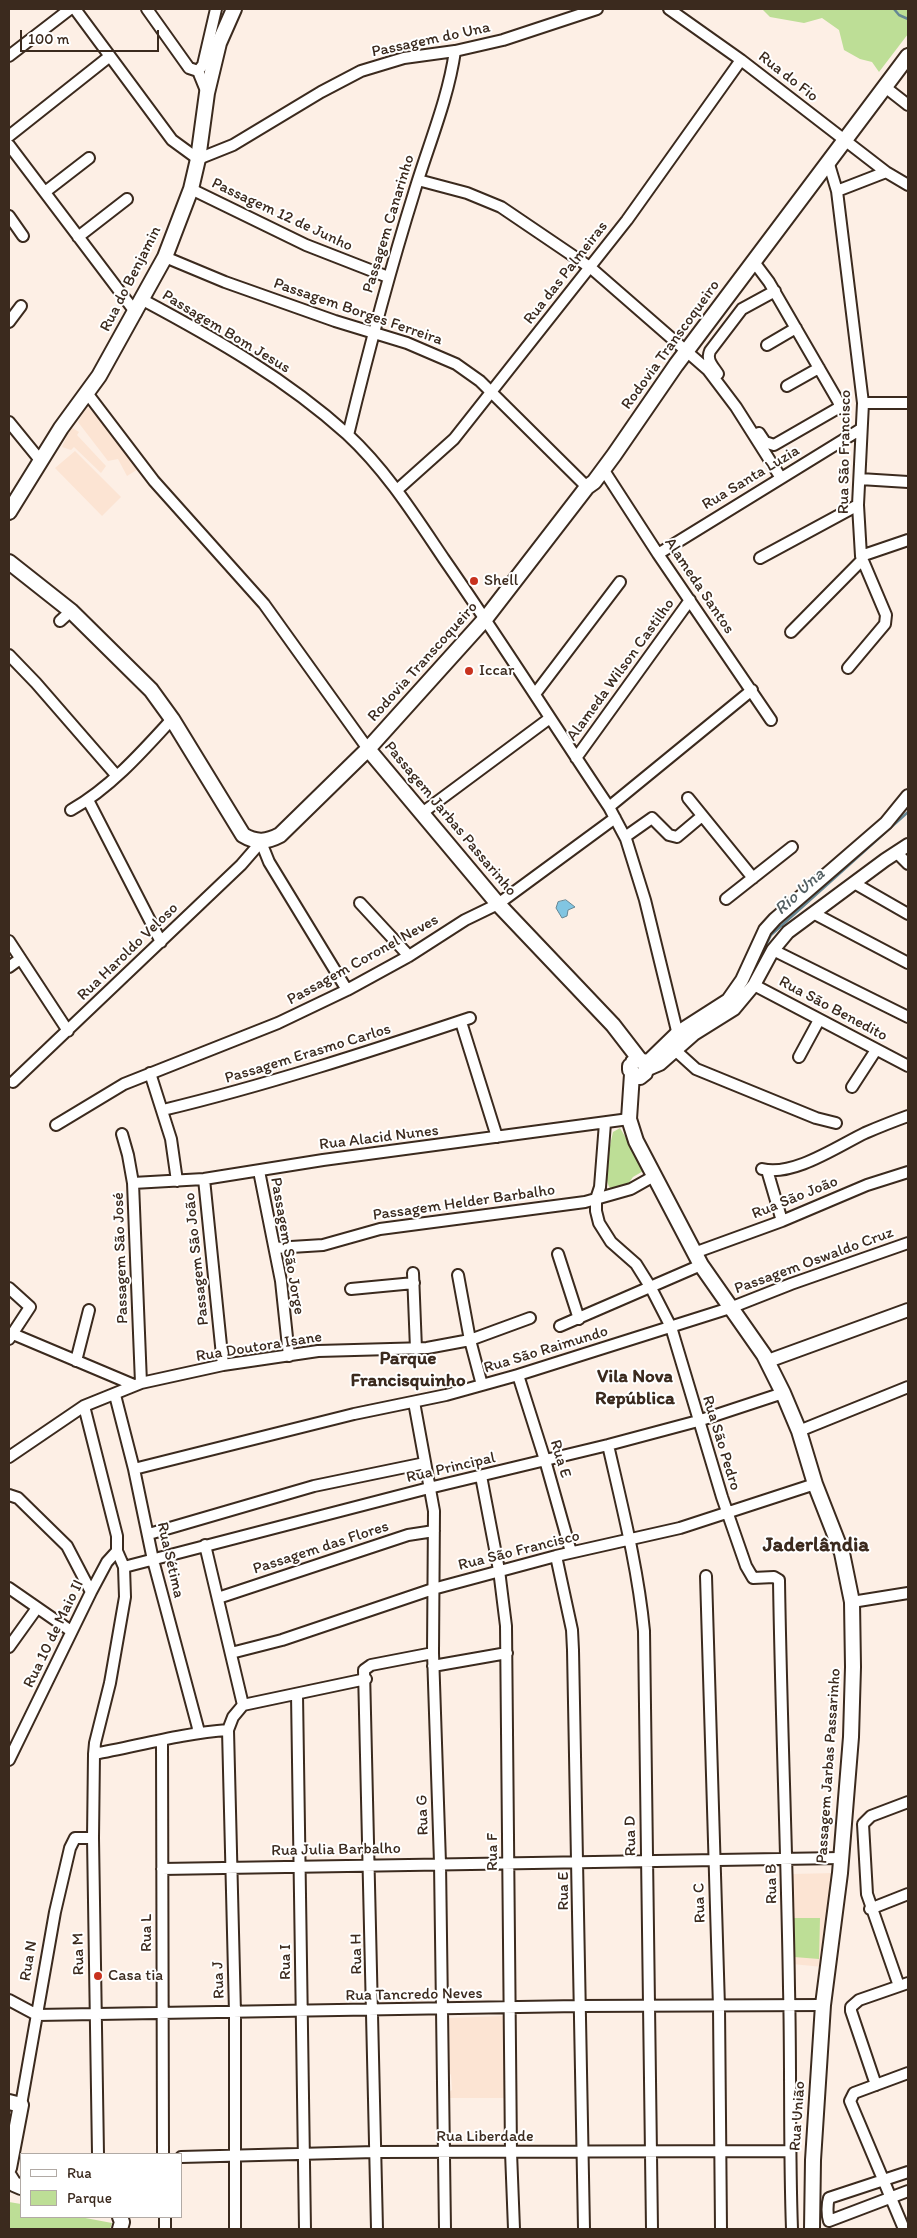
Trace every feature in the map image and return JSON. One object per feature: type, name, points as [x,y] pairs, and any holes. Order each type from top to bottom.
[{"type":"main road","name":"Rua do Benjamin","points":[[9,512],[40,460],[99,376],[136,313],[165,257],[191,189],[198,159],[207,93],[219,43],[234,9]]},
{"type":"main road","name":"Rodovia Transcoqueiro","points":[[261,842],[271,840],[291,826],[368,749],[486,618],[587,487],[594,482],[687,351],[908,56]]},
{"type":"main road","points":[[9,562],[71,611],[151,690],[172,719],[238,829],[250,840],[261,842]]},
{"type":"main road","name":"Passagem Jarbas Passarinho","points":[[368,749],[498,904],[630,1046],[639,1068],[631,1101],[629,1119],[636,1141],[701,1265],[768,1361],[798,1431],[815,1484],[842,1553],[852,1602],[851,1737],[841,1858],[823,2005]]},
{"type":"main road","name":"Rua União","points":[[812,2229],[813,2160],[823,2005]]},
{"type":"main road","name":"Rua N","points":[[9,2168],[15,2103]]},
{"type":"main road","points":[[9,2176],[14,2184],[20,2187]]},
{"type":"street","points":[[9,56],[70,9]]},
{"type":"street","points":[[75,9],[172,140],[198,159]]},
{"type":"street","points":[[147,9],[189,68],[198,70]]},
{"type":"street","points":[[198,70],[203,65],[216,9]]},
{"type":"street","name":"Passagem do Una","points":[[198,159],[233,145],[321,92],[361,71],[404,58],[455,51],[536,31],[597,9]]},
{"type":"street","name":"Rua do Fio","points":[[669,9],[741,60],[886,172],[908,185]]},
{"type":"street","name":"Passagem Canarinho","points":[[348,435],[388,277],[452,76],[455,51]]},
{"type":"street","points":[[9,136],[110,56]]},
{"type":"street","name":"Rua das Palmeiras","points":[[397,490],[454,439],[492,392],[627,220],[741,60]]},
{"type":"street","points":[[198,70],[207,93]]},
{"type":"street","points":[[885,87],[908,105]]},
{"type":"street","points":[[10,150],[45,192],[136,313]]},
{"type":"street","points":[[45,192],[89,158]]},
{"type":"street","name":"Rua São Francisco","points":[[828,161],[837,191],[863,403],[858,505],[862,558],[884,608],[885,624],[848,668]]},
{"type":"street","points":[[837,191],[886,172]]},
{"type":"street","points":[[418,180],[467,193],[501,206],[590,268],[708,370],[730,399],[781,478]]},
{"type":"street","name":"Passagem 12 de Junho","points":[[191,189],[306,245],[388,277]]},
{"type":"street","points":[[78,236],[127,199]]},
{"type":"street","points":[[9,216],[23,236]]},
{"type":"street","name":"Passagem Borges Ferreira","points":[[165,257],[225,282],[428,350],[456,364],[492,392],[587,487]]},
{"type":"street","points":[[754,262],[774,290],[840,407],[774,444],[765,442],[710,362],[708,356],[742,310],[774,290]]},
{"type":"street","name":"Passagem Bom Jesus","points":[[143,300],[263,368],[348,435],[397,490],[486,618]]},
{"type":"street","points":[[9,322],[21,306]]},
{"type":"street","points":[[767,345],[796,328]]},
{"type":"street","points":[[787,386],[819,368]]},
{"type":"street","name":"Passagem Jarbas Passarinho","points":[[87,393],[154,481],[264,604],[368,749]]},
{"type":"street","points":[[863,403],[908,403]]},
{"type":"street","points":[[9,422],[40,460]]},
{"type":"street","name":"Rua Santa Luzia","points":[[658,554],[861,429]]},
{"type":"street","name":"Alameda Santos","points":[[603,469],[658,554],[771,720]]},
{"type":"street","points":[[860,479],[908,482]]},
{"type":"street","points":[[760,558],[858,505]]},
{"type":"street","points":[[790,632],[862,558],[908,540]]},
{"type":"street","points":[[535,694],[620,582]]},
{"type":"street","name":"Alameda Wilson Castilho","points":[[576,758],[690,600]]},
{"type":"street","points":[[60,621],[71,611]]},
{"type":"street","points":[[486,618],[576,758],[610,807],[625,837],[652,923],[678,1042],[696,1069],[816,1118],[836,1123]]},
{"type":"street","points":[[9,655],[36,683],[116,775]]},
{"type":"street","points":[[610,807],[752,690]]},
{"type":"street","points":[[422,813],[550,718]]},
{"type":"street","points":[[71,810],[88,800],[144,750],[172,719]]},
{"type":"street","points":[[746,982],[756,945],[764,930],[774,919],[886,823],[908,796]]},
{"type":"street","points":[[688,798],[753,878]]},
{"type":"street","points":[[88,800],[161,942]]},
{"type":"street","points":[[625,837],[652,818],[669,835],[677,837],[702,816]]},
{"type":"street","name":"Passagem Coronel Neves","points":[[56,1125],[124,1084],[278,1023],[347,990],[409,956],[465,920],[498,904],[615,818]]},
{"type":"street","points":[[261,842],[269,862],[347,990]]},
{"type":"street","name":"Rua Haroldo Veloso","points":[[13,1082],[241,865],[261,842]]},
{"type":"street","points":[[639,1068],[678,1042],[728,1000],[746,982],[788,932],[908,845]]},
{"type":"street","points":[[726,900],[792,847]]},
{"type":"street","points":[[897,853],[908,864]]},
{"type":"street","points":[[854,883],[908,914]]},
{"type":"street","points":[[360,902],[409,956]]},
{"type":"street","points":[[815,914],[908,963]]},
{"type":"street","points":[[9,941],[68,1031]]},
{"type":"street","points":[[772,950],[908,1017]]},
{"type":"street","points":[[9,967],[20,958]]},
{"type":"street","name":"Rua São Benedito","points":[[746,982],[908,1066]]},
{"type":"street","name":"Passagem Erasmo Carlos","points":[[163,1110],[313,1069],[465,1020],[497,1137]]},
{"type":"street","points":[[799,1057],[819,1020]]},
{"type":"street","points":[[639,1068],[660,1064],[678,1042]]},
{"type":"street","points":[[852,1087],[876,1050]]},
{"type":"street","points":[[150,1073],[163,1110],[174,1152],[177,1181]]},
{"type":"street","points":[[782,1221],[765,1170],[801,1165],[866,1133],[908,1116]]},
{"type":"street","name":"Rua Alacid Nunes","points":[[133,1183],[204,1179],[259,1172],[323,1160],[629,1119]]},
{"type":"street","points":[[596,1199],[600,1187],[606,1123]]},
{"type":"street","name":"Passagem São José","points":[[122,1134],[133,1183],[137,1384]]},
{"type":"street","name":"Passagem São Jorge","points":[[259,1172],[275,1248],[289,1356]]},
{"type":"street","name":"Rua São João","points":[[694,1252],[782,1221],[867,1185],[908,1172]]},
{"type":"street","name":"Passagem Helder Barbalho","points":[[275,1248],[315,1246],[380,1229],[596,1199],[631,1189],[654,1176]]},
{"type":"street","name":"Passagem São João","points":[[204,1179],[223,1365]]},
{"type":"street","name":"Rua São Pedro","points":[[596,1199],[596,1211],[604,1232],[611,1242],[636,1264],[651,1288],[671,1328],[698,1420],[746,1566]]},
{"type":"street","name":"Passagem Oswaldo Cruz","points":[[730,1308],[791,1284],[908,1243]]},
{"type":"street","points":[[558,1254],[580,1319]]},
{"type":"street","points":[[560,1326],[580,1319],[701,1265]]},
{"type":"street","points":[[458,1275],[470,1340],[482,1385]]},
{"type":"street","points":[[351,1289],[414,1278],[416,1349]]},
{"type":"street","points":[[9,1288],[30,1308],[11,1336],[137,1384]]},
{"type":"street","name":"Rua São Raimundo","points":[[134,1469],[354,1414],[414,1402],[482,1385],[671,1328],[730,1308]]},
{"type":"street","points":[[76,1360],[89,1310]]},
{"type":"street","points":[[768,1361],[908,1310]]},
{"type":"street","name":"Rua Doutora Isane","points":[[9,1457],[84,1406],[115,1395],[137,1384],[223,1365],[318,1351],[416,1349],[470,1340],[530,1318]]},
{"type":"street","name":"Rua E","points":[[518,1375],[546,1460],[571,1552]]},
{"type":"street","points":[[798,1431],[908,1387]]},
{"type":"street","name":"Rua Principal","points":[[124,1567],[429,1488],[608,1445],[698,1420],[783,1393]]},
{"type":"street","name":"Rua Sétima","points":[[115,1395],[149,1534],[153,1560],[198,1728],[197,1732]]},
{"type":"street","name":"Rua G","points":[[414,1402],[434,1511],[433,1666],[440,1863],[440,2009],[444,2229]]},
{"type":"street","points":[[84,1406],[117,1536],[116,1551],[124,1567]]},
{"type":"street","name":"Rua D","points":[[608,1445],[641,1600],[644,1631],[652,2229]]},
{"type":"street","points":[[149,1534],[314,1486],[425,1463]]},
{"type":"street","name":"Rua F","points":[[481,1476],[499,1570],[506,1626],[511,2152],[514,2229]]},
{"type":"street","name":"Rua São Francisco","points":[[231,1653],[282,1640],[433,1589],[571,1552],[680,1528],[815,1484]]},
{"type":"street","points":[[9,1495],[18,1498],[67,1546],[91,1592]]},
{"type":"street","name":"Passagem das Flores","points":[[218,1598],[408,1535],[434,1531]]},
{"type":"street","points":[[205,1545],[243,1705]]},
{"type":"street","name":"Rua 10 de Maio II","points":[[9,1760],[91,1592],[107,1562],[116,1551]]},
{"type":"street","name":"Rua E","points":[[556,1556],[572,1630],[579,1863],[578,2006],[584,2229]]},
{"type":"street","name":"Rua B","points":[[746,1566],[753,1578],[774,1577],[779,1580],[790,2005],[789,2151],[792,2229]]},
{"type":"street","name":"Rua M","points":[[98,2153],[92,1838],[94,1743],[110,1683],[125,1597],[124,1567]]},
{"type":"street","name":"Rua C","points":[[706,1576],[719,2007],[721,2229]]},
{"type":"street","points":[[10,1591],[71,1632]]},
{"type":"street","points":[[852,1602],[908,1593]]},
{"type":"street","points":[[9,1647],[37,1608]]},
{"type":"street","points":[[94,1754],[197,1732],[228,1730],[233,1717],[243,1705],[366,1679],[364,1670],[371,1665],[433,1653]]},
{"type":"street","points":[[433,1666],[507,1653]]},
{"type":"street","name":"Rua H","points":[[366,1679],[377,2229]]},
{"type":"street","name":"Rua I","points":[[297,1694],[301,1867],[300,2012],[305,2229]]},
{"type":"street","name":"Rua J","points":[[228,1730],[235,2013],[235,2229]]},
{"type":"street","name":"Rua L","points":[[162,1741],[163,2153]]},
{"type":"street","points":[[876,2085],[851,2011],[853,2004],[859,2000],[904,1984],[870,1909],[867,1894],[863,1824],[871,1816],[908,1802]]},
{"type":"street","name":"Rua N","points":[[15,2103],[37,2015],[55,1912],[70,1848],[75,1838],[92,1838]]},
{"type":"street","name":"Rua Julia Barbalho","points":[[162,1868],[841,1858]]},
{"type":"street","points":[[870,1909],[908,1894]]},
{"type":"street","points":[[9,2000],[37,2015]]},
{"type":"street","name":"Rua Tancredo Neves","points":[[37,2015],[578,2006],[719,2007],[823,2005]]},
{"type":"street","points":[[904,2229],[850,2101],[854,2093],[908,2073]]},
{"type":"street","name":"Rua Liberdade","points":[[182,2157],[375,2152],[789,2151]]},
{"type":"street","points":[[908,2172],[829,2198],[827,2202],[829,2221],[908,2191]]},
{"type":"shaded area","points":[[87,406],[143,466],[127,476],[118,459],[108,461],[78,422]]},
{"type":"shaded area","points":[[71,427],[79,432],[77,435],[106,466],[101,473],[74,447],[71,450],[62,447]]},
{"type":"shaded area","points":[[75,451],[121,497],[102,516],[55,468]]},
{"type":"shaded area","points":[[834,1873],[823,1967],[792,1964],[792,1874]]},
{"type":"shaded area","points":[[504,2016],[504,2098],[450,2098],[448,2092],[452,2090],[449,2072],[449,2018]]},
{"type":"green space","points":[[762,9],[908,9],[908,34],[879,72],[872,62],[860,59],[844,50],[839,30],[822,18],[804,23],[770,17]]},
{"type":"green space","points":[[620,1128],[645,1170],[633,1177],[628,1184],[610,1188],[607,1176],[609,1153],[613,1132]]},
{"type":"green space","points":[[794,1918],[820,1918],[819,1959],[794,1957]]},
{"type":"green space","points":[[9,2202],[20,2204],[20,2218],[85,2218],[112,2223],[110,2229],[9,2229]]},
{"type":"water","points":[[566,900],[575,907],[568,910],[567,916],[562,918],[556,908],[558,902]]},
{"type":"waterway","name":"Rio Una","points":[[894,9],[899,15],[908,19]]},
{"type":"waterway","name":"Rio Una","points":[[759,959],[771,935],[908,812]]},
{"type":"place","name":"Shell","points":[[474,581]]},
{"type":"place","name":"Iccar","points":[[469,671]]},
{"type":"place","name":"Casa tia","points":[[98,1976]]},
{"type":"district","name":"Parque Francisquinho","points":[[408,1370]]},
{"type":"district","name":"Vila Nova República","points":[[635,1388]]},
{"type":"district","name":"Jaderlândia","points":[[816,1546]]}]
